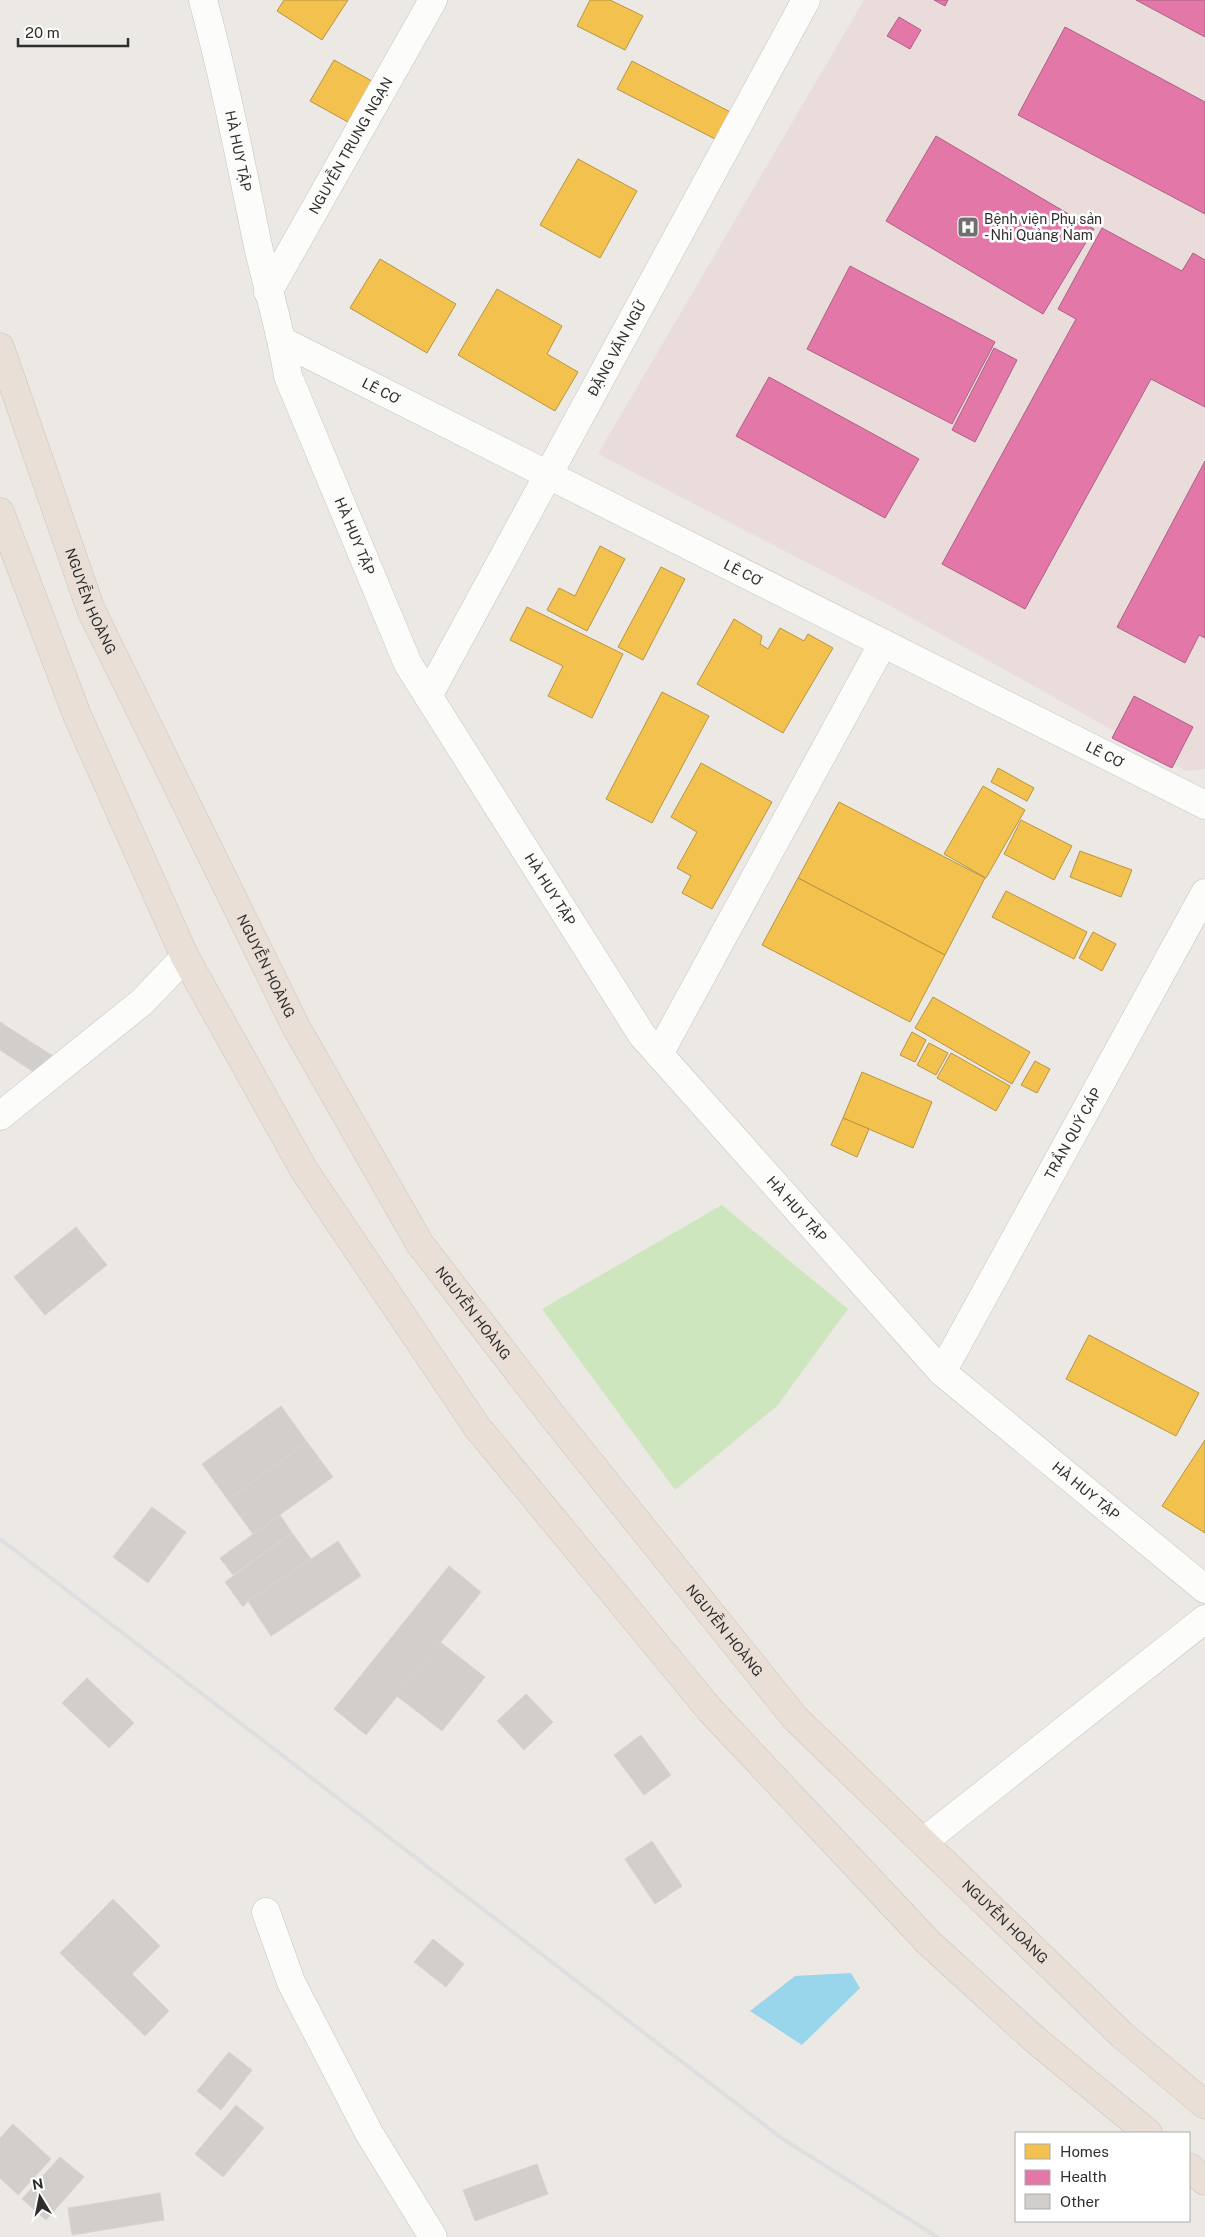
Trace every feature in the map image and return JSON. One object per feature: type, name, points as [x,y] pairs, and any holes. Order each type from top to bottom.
[{"type":"highway","name":"NGUYỄN HOÀNG","points":[[0,347],[91,610],[296,1027],[420,1244],[554,1418],[795,1718],[1122,2035],[1205,2105]]},
{"type":"highway","points":[[0,512],[76,715],[185,957],[304,1170],[477,1427],[710,1710],[929,1944],[1032,2037],[1147,2132]]},
{"type":"highway","points":[[1190,2168],[1205,2180]]},
{"type":"street","name":"HÀ HUY TẬP","points":[[204,0],[216,45],[268,292],[282,342],[288,376],[408,664],[428,696],[642,1035],[942,1372],[1205,1589]]},
{"type":"street","name":"NGUYỄN TRUNG NGẠN","points":[[268,292],[433,0]]},
{"type":"street","name":"ĐẶNG VĂN NGỮ","points":[[428,696],[806,0]]},
{"type":"street","name":"LÊ CƠ","points":[[282,342],[1205,805]]},
{"type":"street","points":[[659,1054],[883,643]]},
{"type":"street","name":"TRẦN QUÝ CÁP","points":[[942,1372],[1205,893]]},
{"type":"street","points":[[0,1116],[142,1002],[185,957]]},
{"type":"street","points":[[923,1842],[1205,1619]]},
{"type":"street","points":[[266,1912],[291,1982],[369,2133],[433,2237]]},
{"type":"shaded area","name":"Bệnh viện Phụ sản - Nhi Quảng Nam","points":[[864,0],[1205,0],[1205,769],[1186,771],[885,603],[598,454]]},
{"type":"green space","points":[[722,1205],[848,1309],[777,1406],[675,1490],[542,1309]]},
{"type":"water","points":[[851,1973],[860,1988],[802,2045],[750,2011],[795,1976]]},
{"type":"building: Homes","points":[[284,0],[348,0],[322,40],[277,11]]},
{"type":"building: Homes","points":[[590,0],[610,0],[643,16],[625,50],[577,26]]},
{"type":"building: Homes","points":[[334,60],[379,85],[355,126],[310,101]]},
{"type":"building: Homes","points":[[632,61],[740,117],[725,144],[617,89]]},
{"type":"building: Homes","points":[[578,159],[637,191],[600,258],[540,225]]},
{"type":"building: Homes","points":[[380,259],[456,304],[427,353],[350,308]]},
{"type":"building: Homes","points":[[497,289],[562,326],[547,354],[578,372],[555,411],[458,355]]},
{"type":"building: Homes","points":[[600,546],[625,559],[587,631],[547,610],[559,588],[575,596]]},
{"type":"building: Homes","points":[[661,567],[685,579],[643,660],[618,647]]},
{"type":"building: Homes","points":[[527,607],[623,654],[592,718],[548,696],[563,666],[510,640]]},
{"type":"building: Homes","points":[[734,619],[762,636],[760,644],[768,649],[780,628],[804,641],[808,634],[833,648],[783,733],[697,684]]},
{"type":"building: Homes","points":[[662,692],[709,716],[652,823],[606,799]]},
{"type":"building: Homes","points":[[701,763],[772,802],[712,909],[682,893],[691,876],[677,868],[697,832],[671,817]]},
{"type":"building: Homes","points":[[998,768],[1034,788],[1027,801],[991,782]]},
{"type":"building: Homes","points":[[983,786],[1025,810],[986,878],[944,854]]},
{"type":"building: Homes","points":[[839,802],[985,878],[945,955],[798,878]]},
{"type":"building: Homes","points":[[1021,820],[1072,846],[1054,880],[1004,854]]},
{"type":"building: Homes","points":[[1080,851],[1132,870],[1121,897],[1070,877]]},
{"type":"building: Homes","points":[[798,878],[945,955],[910,1022],[762,945]]},
{"type":"building: Homes","points":[[1006,891],[1087,932],[1074,959],[992,917]]},
{"type":"building: Homes","points":[[1093,932],[1116,944],[1102,971],[1079,958]]},
{"type":"building: Homes","points":[[933,997],[1030,1052],[1012,1084],[915,1028]]},
{"type":"building: Homes","points":[[912,1032],[926,1040],[915,1062],[900,1055]]},
{"type":"building: Homes","points":[[929,1043],[948,1053],[936,1075],[917,1065]]},
{"type":"building: Homes","points":[[951,1053],[1010,1086],[996,1111],[937,1078]]},
{"type":"building: Homes","points":[[1035,1061],[1050,1069],[1037,1093],[1021,1085]]},
{"type":"building: Homes","points":[[862,1072],[932,1102],[913,1148],[843,1118]]},
{"type":"building: Homes","points":[[843,1118],[869,1129],[857,1157],[831,1145]]},
{"type":"building: Homes","points":[[1089,1335],[1199,1393],[1176,1436],[1066,1379]]},
{"type":"building: Homes","points":[[1205,1440],[1205,1533],[1162,1506]]},
{"type":"building: Health","points":[[934,0],[948,0],[945,6]]},
{"type":"building: Health","points":[[1136,0],[1205,0],[1205,37]]},
{"type":"building: Health","points":[[899,17],[921,30],[910,49],[887,36]]},
{"type":"building: Health","points":[[1065,27],[1205,102],[1205,214],[1018,115]]},
{"type":"building: Health","points":[[936,136],[1094,229],[1043,314],[886,221]]},
{"type":"building: Health","points":[[1102,228],[1182,271],[1193,253],[1205,260],[1205,407],[1151,379],[1025,609],[942,564],[1076,319],[1058,309]]},
{"type":"building: Health","points":[[850,266],[995,342],[952,424],[807,349]]},
{"type":"building: Health","points":[[994,348],[1017,360],[975,442],[952,430]]},
{"type":"building: Health","points":[[769,377],[919,459],[885,518],[736,436]]},
{"type":"building: Health","points":[[1205,461],[1205,638],[1199,635],[1185,663],[1117,627]]},
{"type":"building: Health","points":[[1134,696],[1193,727],[1172,768],[1112,738]]},
{"type":"building: Other","points":[[0,1022],[59,1060],[41,1077],[0,1050]]},
{"type":"building: Other","points":[[76,1227],[107,1265],[45,1315],[14,1277]]},
{"type":"building: Other","points":[[281,1406],[307,1442],[228,1500],[202,1464]]},
{"type":"building: Other","points":[[307,1442],[333,1477],[253,1534],[228,1500]]},
{"type":"building: Other","points":[[152,1507],[186,1532],[148,1583],[113,1557]]},
{"type":"building: Other","points":[[280,1515],[292,1533],[233,1575],[220,1558]]},
{"type":"building: Other","points":[[292,1533],[311,1559],[248,1601],[243,1607],[225,1582]]},
{"type":"building: Other","points":[[338,1541],[361,1576],[271,1636],[248,1601]]},
{"type":"building: Other","points":[[449,1566],[481,1592],[366,1735],[334,1709]]},
{"type":"building: Other","points":[[440,1642],[485,1677],[442,1731],[397,1696]]},
{"type":"building: Other","points":[[87,1678],[134,1723],[109,1748],[62,1703]]},
{"type":"building: Other","points":[[526,1694],[553,1722],[524,1750],[497,1721]]},
{"type":"building: Other","points":[[641,1735],[671,1775],[644,1795],[614,1755]]},
{"type":"building: Other","points":[[652,1841],[682,1886],[655,1904],[625,1859]]},
{"type":"building: Other","points":[[113,1899],[160,1946],[132,1974],[169,2011],[145,2036],[60,1953]]},
{"type":"building: Other","points":[[433,1939],[464,1964],[446,1987],[414,1962]]},
{"type":"building: Other","points":[[229,2052],[252,2070],[221,2110],[197,2091]]},
{"type":"building: Other","points":[[236,2105],[264,2128],[223,2177],[195,2154]]},
{"type":"building: Other","points":[[13,2124],[51,2159],[18,2195],[0,2178],[0,2138]]},
{"type":"building: Other","points":[[60,2157],[84,2177],[46,2220],[22,2199]]},
{"type":"building: Other","points":[[537,2164],[548,2194],[475,2221],[463,2190]]},
{"type":"building: Other","points":[[160,2193],[164,2220],[72,2235],[68,2208]]},
{"type":"railway","points":[[0,1539],[780,2137],[937,2237]]},
{"type":"place","name":"Bệnh viện Phụ sản - Nhi Quảng Nam","points":[[968,227]]}]
